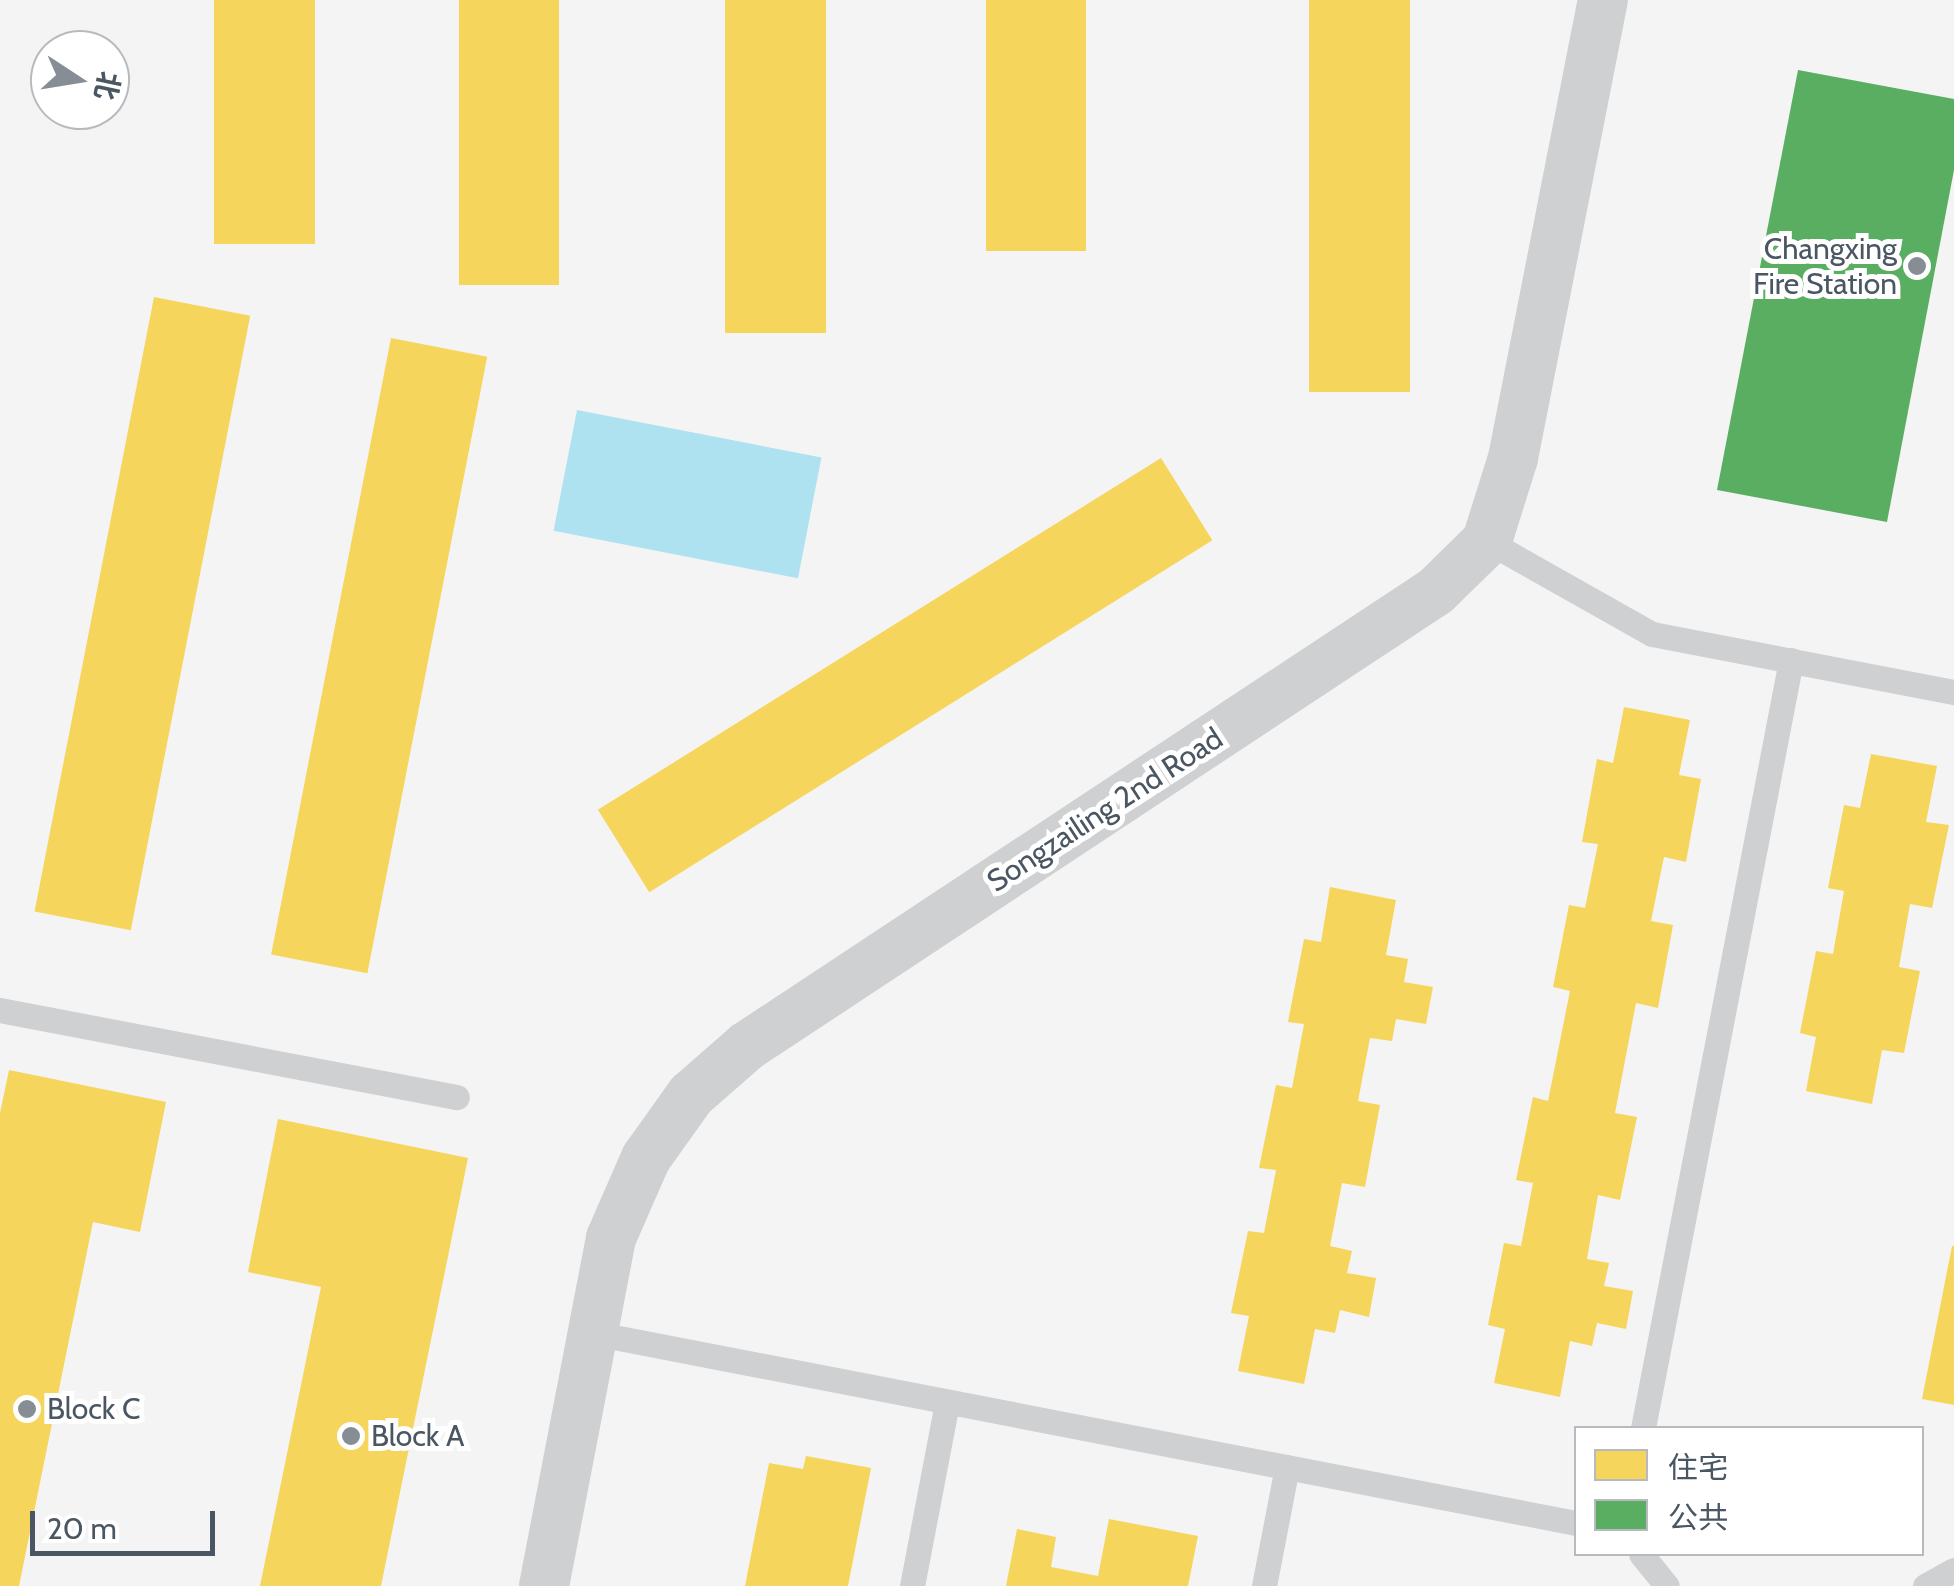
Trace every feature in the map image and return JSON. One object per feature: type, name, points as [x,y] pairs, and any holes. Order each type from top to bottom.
[{"type":"street","name":"Songzailing 2nd Road","points":[[544,1586],[611,1238],[646,1158],[690,1095],[747,1046],[1436,591],[1487,541],[1513,458],[1603,0]]},
{"type":"lane","points":[[1487,541],[1652,634],[1954,692]]},
{"type":"lane","points":[[1643,1426],[1791,660]]},
{"type":"lane","points":[[0,1010],[457,1096]]},
{"type":"lane","points":[[593,1333],[1574,1523]]},
{"type":"lane","points":[[912,1586],[947,1402]]},
{"type":"lane","points":[[1264,1586],[1287,1467]]},
{"type":"lane","points":[[1643,1556],[1667,1586]]},
{"type":"lane","points":[[1926,1586],[1954,1570]]},
{"type":"water","points":[[577,410],[821,458],[798,578],[554,531]]},
{"type":"building: 住宅","points":[[214,0],[315,0],[315,244],[214,244]]},
{"type":"building: 住宅","points":[[459,0],[559,0],[559,285],[459,285]]},
{"type":"building: 住宅","points":[[725,0],[826,0],[826,333],[725,333]]},
{"type":"building: 住宅","points":[[986,0],[1086,0],[1086,251],[986,251]]},
{"type":"building: 住宅","points":[[1309,0],[1410,0],[1410,392],[1309,392]]},
{"type":"building: 住宅","points":[[154,297],[250,316],[131,930],[35,911]]},
{"type":"building: 住宅","points":[[391,338],[487,357],[367,973],[271,954]]},
{"type":"building: 住宅","points":[[1161,458],[1212,540],[649,892],[598,810]]},
{"type":"building: 住宅","points":[[1624,707],[1690,720],[1679,775],[1701,779],[1686,862],[1664,857],[1651,921],[1673,925],[1658,1008],[1636,1003],[1615,1113],[1637,1117],[1620,1200],[1598,1195],[1587,1259],[1609,1263],[1604,1286],[1633,1291],[1626,1329],[1597,1323],[1592,1346],[1570,1341],[1560,1397],[1494,1383],[1505,1329],[1488,1325],[1504,1243],[1521,1246],[1533,1183],[1516,1180],[1533,1097],[1548,1101],[1570,991],[1553,987],[1569,905],[1585,908],[1598,844],[1582,842],[1597,759],[1613,763]]},
{"type":"building: 住宅","points":[[1871,754],[1937,766],[1926,822],[1949,825],[1932,908],[1910,904],[1899,967],[1920,971],[1904,1053],[1882,1050],[1872,1104],[1806,1091],[1816,1037],[1800,1033],[1816,951],[1833,954],[1844,891],[1828,888],[1844,805],[1860,808]]},
{"type":"building: 住宅","points":[[1330,887],[1396,900],[1386,955],[1408,959],[1404,982],[1433,987],[1426,1024],[1396,1019],[1392,1041],[1370,1038],[1358,1101],[1380,1105],[1365,1187],[1342,1183],[1330,1246],[1352,1251],[1347,1273],[1376,1278],[1369,1317],[1340,1310],[1335,1333],[1315,1329],[1304,1384],[1238,1371],[1249,1316],[1231,1313],[1248,1231],[1264,1233],[1276,1170],[1259,1168],[1276,1085],[1292,1088],[1304,1024],[1288,1022],[1304,939],[1321,942]]},
{"type":"building: 住宅","name":"Block C","points":[[9,1070],[166,1102],[140,1232],[93,1222],[19,1586],[0,1586],[0,1113]]},
{"type":"building: 住宅","name":"Block A","points":[[278,1119],[468,1158],[381,1586],[260,1586],[321,1287],[248,1272]]},
{"type":"building: 住宅","points":[[1954,1246],[1954,1405],[1922,1399]]},
{"type":"building: 住宅","points":[[806,1456],[871,1468],[848,1586],[745,1586],[769,1463],[803,1469]]},
{"type":"building: 住宅","points":[[1109,1519],[1198,1536],[1188,1586],[1006,1586],[1017,1529],[1056,1537],[1051,1567],[1098,1576]]},
{"type":"building: 公共","points":[[1798,70],[1954,99],[1954,170],[1887,522],[1717,490]]},
{"type":"place","name":"Changxing Fire Station","points":[[1917,266]]},
{"type":"place","name":"Block C","points":[[27,1409]]},
{"type":"place","name":"Block A","points":[[351,1436]]}]
